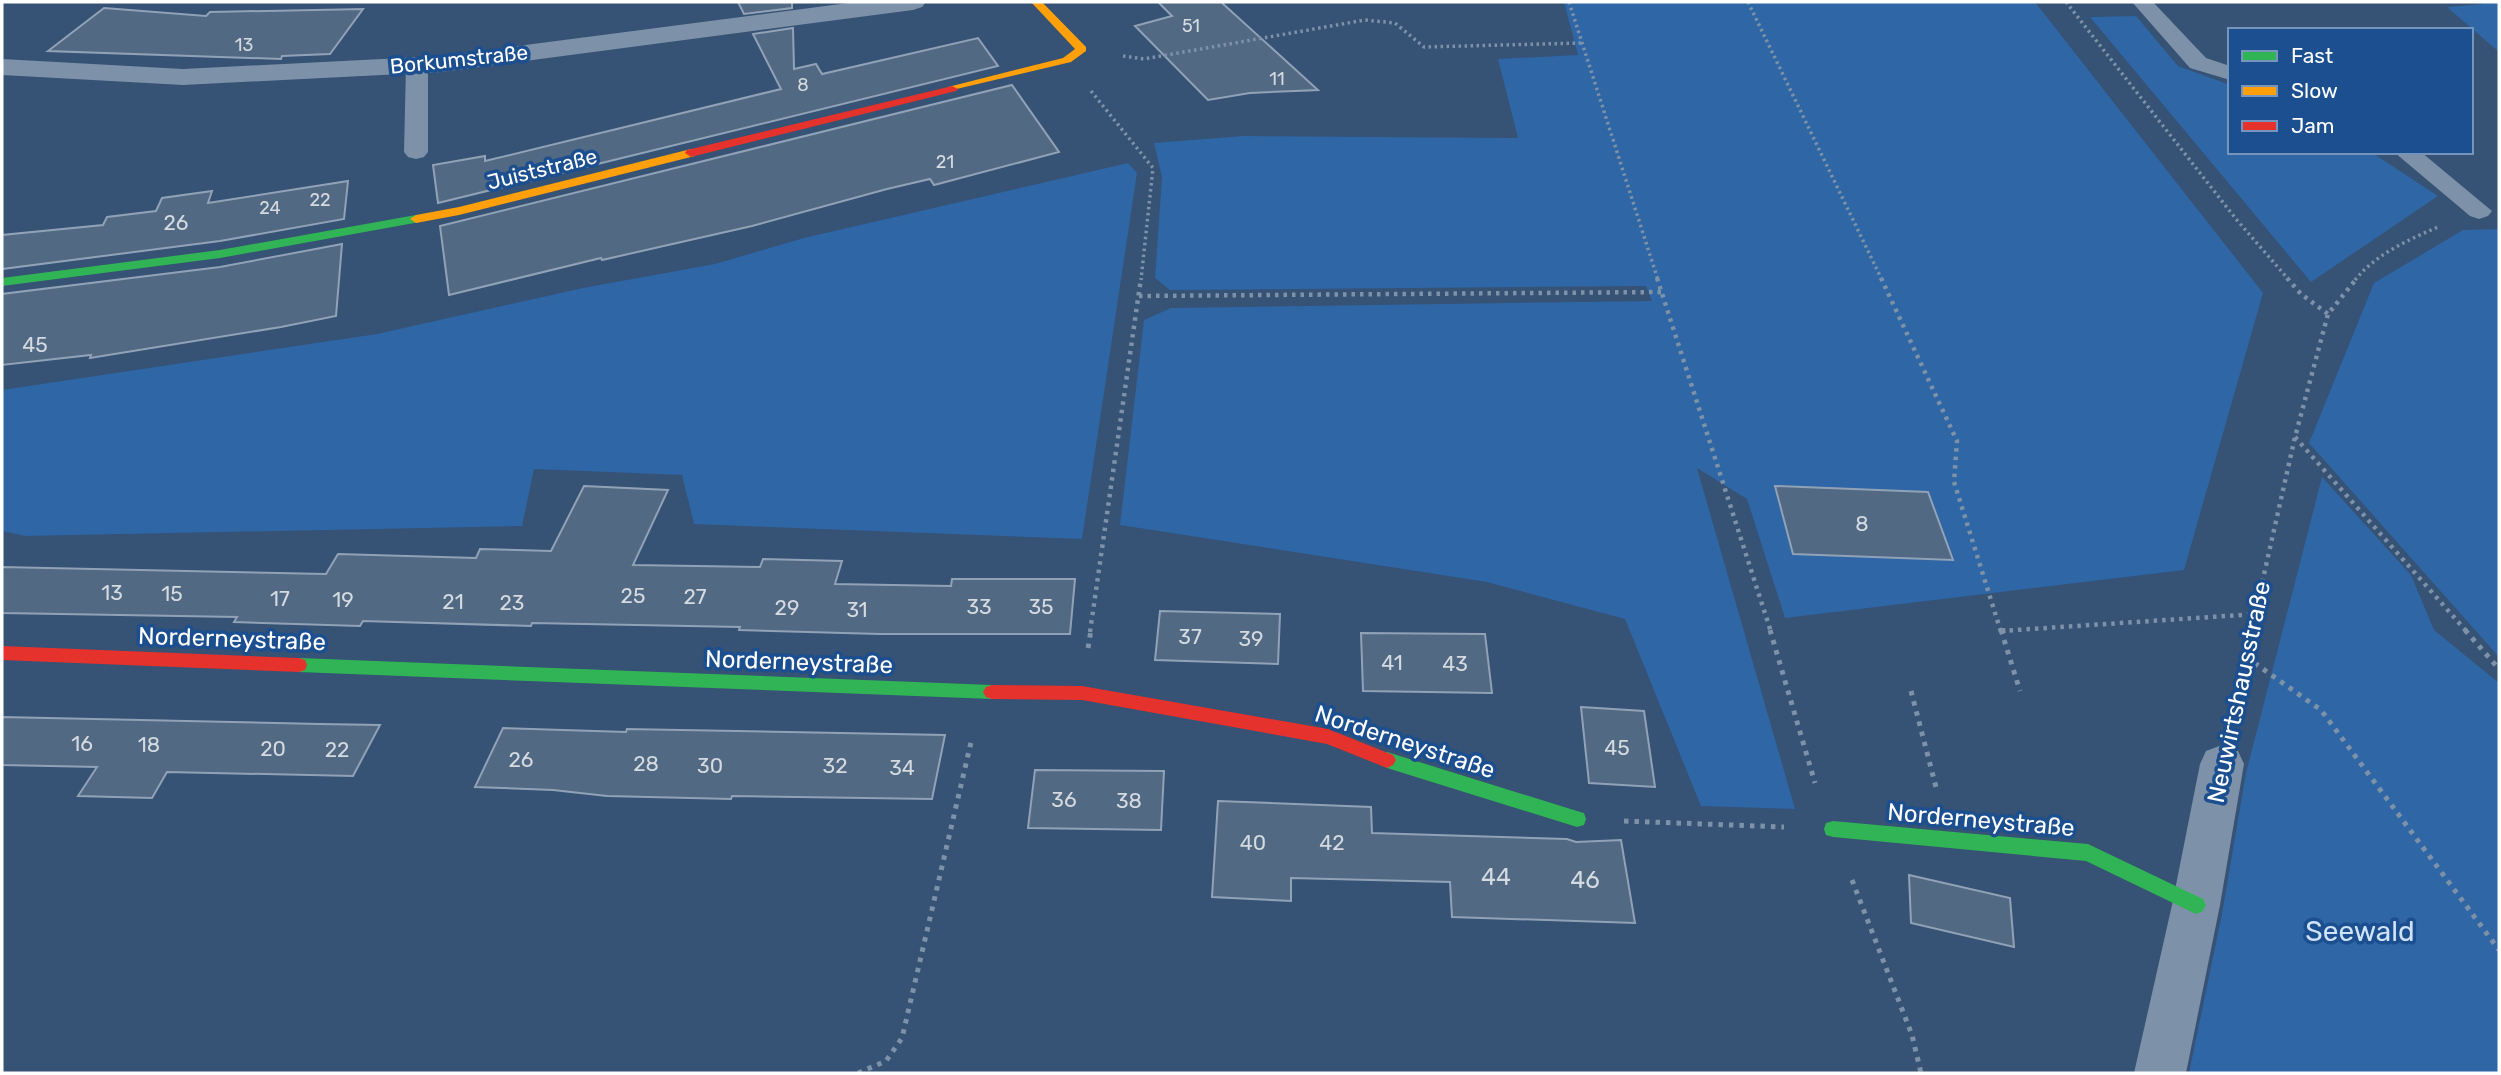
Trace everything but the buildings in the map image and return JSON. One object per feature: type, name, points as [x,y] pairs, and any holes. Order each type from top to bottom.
[{"type":"street","name":"Borkumstraße","points":[[2,66],[183,76],[417,65],[913,2]]},
{"type":"street","points":[[1035,2],[1082,49]]},
{"type":"street","name":"Juiststraße","points":[[2,282],[220,254],[458,211],[1067,60],[1082,49]]},
{"type":"street","name":"Norderneystraße","points":[[2,653],[984,692],[1082,693],[1328,737],[1412,770],[1577,819]]},
{"type":"street","name":"Neuwirtshausstraße","points":[[2160,1073],[2196,905],[2222,764]]},
{"type":"street","name":"Norderneystraße","points":[[1833,829],[2088,853],[2196,905]]},
{"type":"lane","points":[[2142,2],[2198,64],[2228,72]]},
{"type":"lane","points":[[416,152],[417,65]]},
{"type":"lane","points":[[2408,154],[2479,211]]},
{"type":"path","points":[[1569,2],[1778,655],[1816,786],[1912,1035],[1921,1073]]},
{"type":"path","points":[[1748,2],[1827,161],[1957,441],[1954,482],[2020,691]]},
{"type":"path","points":[[2066,2],[2235,219],[2301,293],[2328,314],[2366,267],[2408,240],[2479,211]]},
{"type":"path","points":[[1082,49],[1144,60],[1365,20],[1395,23],[1424,47],[1582,43]]},
{"type":"path","points":[[1067,60],[1153,168],[1139,296],[1082,693]]},
{"type":"path","points":[[1139,296],[1662,292]]},
{"type":"path","name":"Neuwirtshausstraße","points":[[2222,764],[2295,437],[2328,314]]},
{"type":"path","points":[[2295,437],[2499,669]]},
{"type":"path","points":[[2001,631],[2256,614]]},
{"type":"path","points":[[2246,657],[2321,710],[2499,950]]},
{"type":"path","points":[[1911,691],[1950,839]]},
{"type":"path","points":[[858,1073],[886,1061],[902,1038],[951,822],[984,692]]},
{"type":"path","points":[[1577,819],[1833,829]]},
{"type":"green space","points":[[1564,2],[2035,2],[2263,293],[2184,570],[1785,618],[1747,499],[1697,468],[1795,809],[1701,806],[1625,619],[1487,582],[1120,525],[1144,320],[1171,308],[1652,301],[1646,286],[1170,290],[1155,278],[1162,177],[1154,143],[1243,136],[1518,138],[1498,59],[1578,55]]},
{"type":"green space","points":[[2482,2],[2499,2],[2499,52],[2447,7],[2483,4]]},
{"type":"green space","points":[[2136,16],[2178,66],[2228,84],[2228,154],[2374,154],[2438,196],[2311,282],[2090,17]]},
{"type":"green space","points":[[1128,163],[1137,173],[1082,539],[694,524],[682,475],[534,469],[522,526],[25,536],[2,531],[2,390],[377,334],[583,288],[715,264],[804,238]]},
{"type":"green space","points":[[2499,229],[2499,657],[2309,443],[2374,283],[2463,230]]},
{"type":"green space","name":"Seewald","points":[[2322,477],[2411,575],[2434,630],[2499,683],[2499,1073],[2189,1073],[2222,914],[2246,773]]},
{"type":"traffic: fast","points":[[2,282],[220,254],[416,219]]},
{"type":"traffic: fast","points":[[299,665],[992,692]]},
{"type":"traffic: fast","points":[[1387,760],[1577,819]]},
{"type":"traffic: fast","points":[[1833,829],[2088,853],[2196,905]]},
{"type":"traffic: slow","points":[[952,89],[1067,60],[1082,49],[1036,2]]},
{"type":"traffic: slow","points":[[416,219],[459,211],[691,153]]},
{"type":"traffic: jam","points":[[691,153],[952,89]]},
{"type":"traffic: jam","points":[[2,653],[299,665]]},
{"type":"traffic: jam","points":[[992,692],[1082,693],[1328,737],[1387,760]]}]
